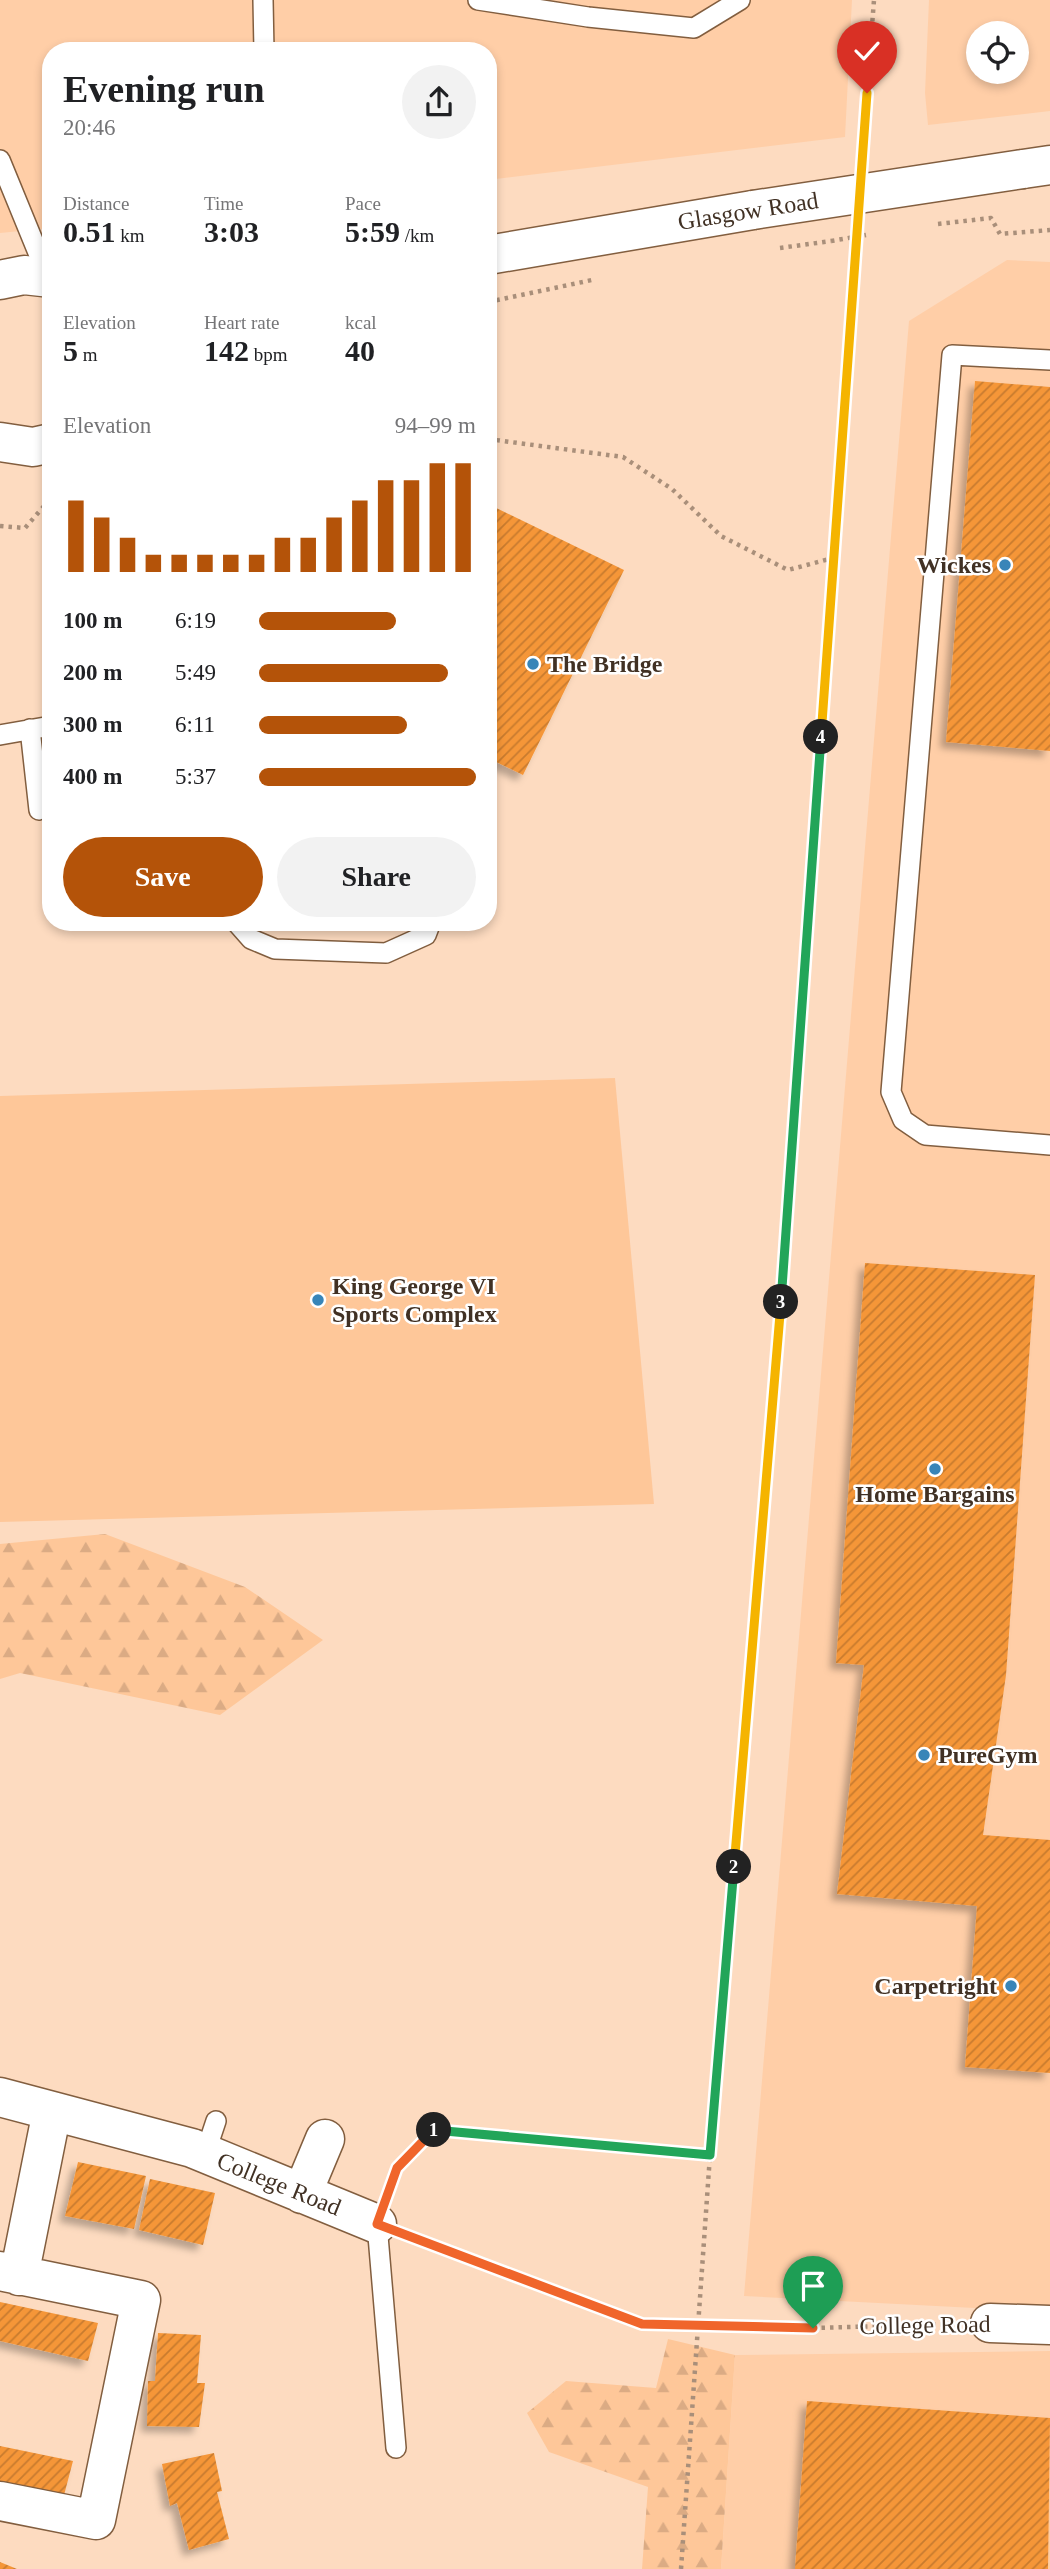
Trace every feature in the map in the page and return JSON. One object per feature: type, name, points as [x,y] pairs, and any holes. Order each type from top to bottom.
[{"type":"street","name":"Glasgow Road","points":[[497,253],[753,210],[1037,167]]},
{"type":"street","points":[[0,280],[24,275],[42,277]]},
{"type":"street","points":[[2,448],[42,445]]},
{"type":"street","name":"College Road","points":[[0,2097],[52,2111],[210,2137],[302,2194],[377,2224]]},
{"type":"street","points":[[0,2501],[96,2520],[141,2300],[10,2274],[52,2111]]},
{"type":"street","points":[[302,2194],[325,2139]]},
{"type":"street","name":"College Road","points":[[990,2323],[1050,2325]]},
{"type":"lane","points":[[263,0],[264,42]]},
{"type":"lane","points":[[478,0],[588,17],[694,28],[740,0]]},
{"type":"lane","points":[[0,160],[42,261]]},
{"type":"lane","points":[[1050,360],[952,355],[891,1092],[903,1120],[925,1135],[1050,1145]]},
{"type":"lane","points":[[0,735],[42,727]]},
{"type":"lane","points":[[30,729],[39,810]]},
{"type":"lane","points":[[244,931],[251,939],[275,949],[386,953],[426,935],[428,931]]},
{"type":"lane","points":[[377,2224],[396,2448]]},
{"type":"path","points":[[862,167],[874,0]]},
{"type":"path","points":[[925,226],[990,218],[1000,234],[1050,230]]},
{"type":"path","points":[[681,2569],[710,2155],[795,1129],[858,223]]},
{"type":"path","points":[[766,250],[831,241]]},
{"type":"path","points":[[497,300],[596,279]]},
{"type":"path","points":[[497,440],[623,457],[672,489],[721,536],[788,570],[833,558]]},
{"type":"path","points":[[0,526],[24,528],[42,508]]},
{"type":"path","points":[[377,2224],[397,2168],[434,2130],[710,2155]]},
{"type":"path","name":"College Road","points":[[377,2224],[642,2324],[813,2328],[990,2323]]},
{"type":"shaded area","points":[[0,0],[852,0],[845,137],[497,179],[497,42],[42,42],[42,229],[0,233]]},
{"type":"shaded area","points":[[929,0],[1050,0],[1050,111],[928,125],[925,93]]},
{"type":"shaded area","points":[[1007,260],[1050,262],[1050,2312],[744,2296],[909,321]]},
{"type":"shaded area","points":[[1050,2351],[1050,2569],[721,2569],[735,2355]]},
{"type":"green space","name":"King George VI Sports Complex","points":[[615,1078],[654,1504],[0,1522],[0,1096]]},
{"type":"green space","points":[[105,1534],[245,1587],[323,1640],[220,1715],[20,1673],[0,1679],[0,1544]]},
{"type":"green space","points":[[668,2339],[735,2355],[721,2569],[642,2569],[648,2487],[549,2452],[527,2413],[566,2381],[656,2388]]},
{"type":"building","name":"Wickes","points":[[975,381],[1050,387],[1050,751],[946,742]]},
{"type":"building","name":"The Bridge","points":[[497,508],[624,570],[523,775],[497,762]]},
{"type":"building","points":[[865,1263],[1035,1275],[1006,1675],[983,1835],[1050,1840],[1050,2073],[965,2067],[977,1906],[837,1894],[864,1665],[836,1663]]},
{"type":"building","points":[[78,2162],[146,2176],[134,2229],[65,2216]]},
{"type":"building","points":[[150,2179],[215,2193],[203,2245],[139,2230]]},
{"type":"building","points":[[0,2302],[98,2323],[88,2361],[0,2341]]},
{"type":"building","points":[[158,2333],[201,2335],[197,2383],[205,2383],[199,2427],[147,2426],[148,2381],[155,2381]]},
{"type":"building","points":[[807,2401],[1050,2418],[1048,2569],[795,2569]]},
{"type":"building","points":[[0,2446],[73,2461],[63,2499],[0,2485]]},
{"type":"building","points":[[214,2453],[222,2491],[217,2492],[229,2539],[189,2550],[177,2503],[170,2506],[162,2464]]},
{"type":"building","points":[[0,2562],[17,2569],[0,2569]]},
{"type":"place","name":"Wickes","points":[[1005,565]]},
{"type":"place","name":"The Bridge","points":[[533,664]]},
{"type":"place","name":"King George VI Sports Complex","points":[[318,1300]]},
{"type":"place","name":"Home Bargains","points":[[935,1469]]},
{"type":"place","name":"PureGym","points":[[924,1755]]},
{"type":"place","name":"Carpetright","points":[[1011,1986]]},
{"type":"route","points":[[813,2328],[642,2324],[377,2224],[397,2168],[434,2130],[710,2155],[796,1115],[867,93]]}]
